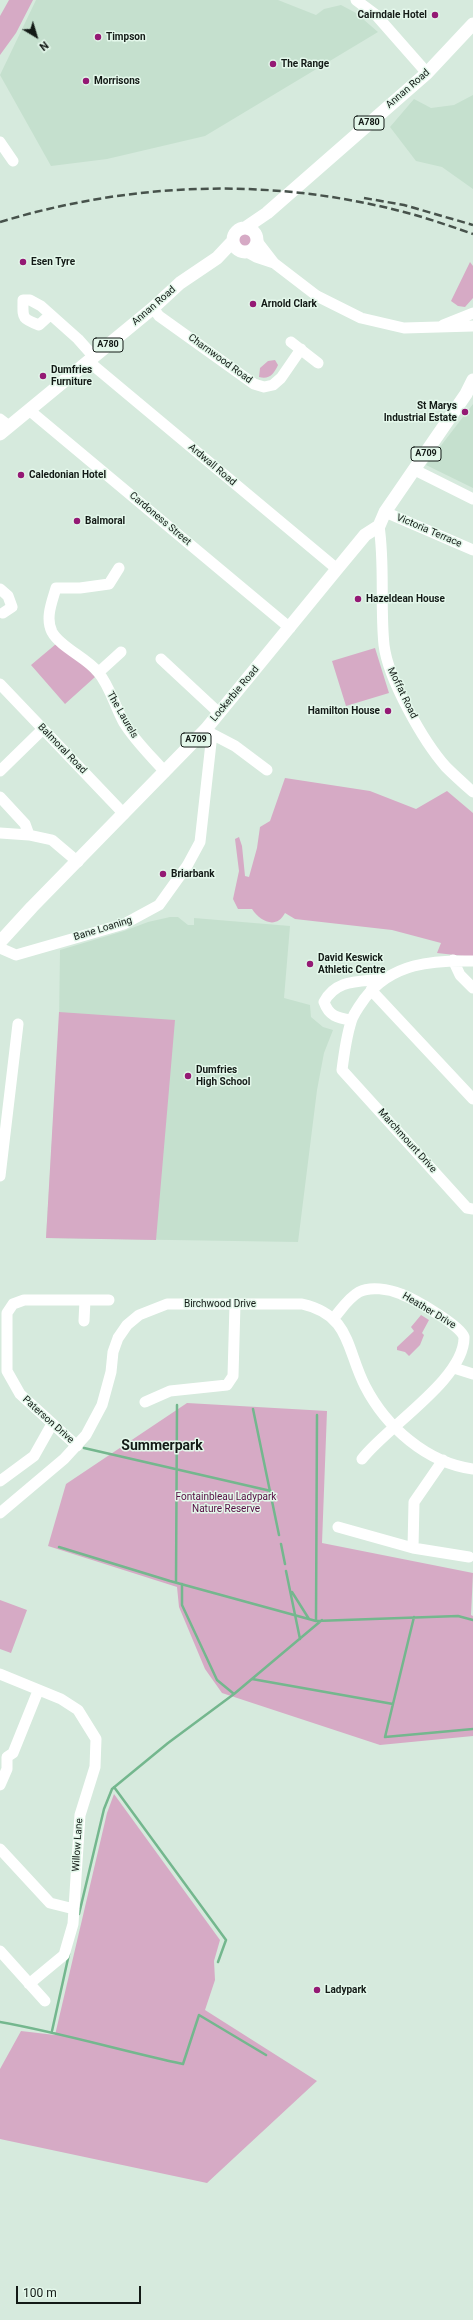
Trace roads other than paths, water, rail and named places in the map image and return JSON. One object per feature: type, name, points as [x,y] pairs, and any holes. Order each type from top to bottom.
[{"type":"main road","name":"Annan Road","points":[[245,228],[269,211],[427,73],[471,29]]},
{"type":"main road","name":"Annan Road","points":[[257,239],[269,211]]},
{"type":"main road","points":[[245,228],[252,230],[257,239],[254,248],[245,252],[236,248],[233,241],[237,230],[245,228]]},
{"type":"main road","name":"Annan Road","points":[[3,426],[29,410],[153,308],[180,283],[217,258],[233,241]]},
{"type":"main road","name":"Annan Road","points":[[217,258],[231,257],[245,252]]},
{"type":"main road","name":"A709","points":[[378,526],[385,512],[415,470],[472,384]]},
{"type":"main road","name":"Lockerbie Road","points":[[0,942],[32,907],[165,772],[209,731],[219,713],[365,535],[378,526]]},
{"type":"street","points":[[356,0],[376,15],[427,73]]},
{"type":"street","points":[[0,142],[13,161]]},
{"type":"street","points":[[257,239],[274,263],[317,296],[361,318],[404,328],[473,326]]},
{"type":"street","points":[[245,252],[274,263]]},
{"type":"street","name":"Charnwood Road","points":[[153,308],[159,316],[254,384],[264,387],[273,385],[281,378],[301,349]]},
{"type":"street","points":[[437,327],[473,313]]},
{"type":"street","name":"Ardwall Road","points":[[50,315],[78,339],[91,359],[337,569]]},
{"type":"street","points":[[291,342],[318,362]]},
{"type":"street","name":"Cardoness Street","points":[[29,410],[290,628]]},
{"type":"street","points":[[415,470],[473,498]]},
{"type":"street","name":"Victoria Terrace","points":[[385,512],[473,550]]},
{"type":"street","name":"Moffat Road","points":[[378,526],[382,563],[382,622],[388,665],[417,724],[434,751],[446,766],[473,792]]},
{"type":"street","name":"The Laurels","points":[[119,568],[109,584],[80,588],[56,588],[49,611],[49,623],[53,633],[59,640],[99,672],[124,723],[138,744],[165,772]]},
{"type":"street","points":[[0,589],[8,596],[12,607],[4,613]]},
{"type":"street","points":[[99,672],[121,652]]},
{"type":"street","points":[[161,659],[219,713]]},
{"type":"street","name":"Balmoral Road","points":[[0,684],[124,814]]},
{"type":"street","points":[[0,771],[44,729]]},
{"type":"street","points":[[209,731],[235,746],[267,770]]},
{"type":"street","name":"Bane Loaning","points":[[0,948],[16,955],[124,924],[144,915],[159,905],[187,866],[200,842],[209,731]]},
{"type":"street","points":[[0,797],[25,824],[28,835]]},
{"type":"street","points":[[0,833],[28,835],[52,840],[78,862]]},
{"type":"street","points":[[453,960],[460,974],[473,988]]},
{"type":"street","points":[[382,979],[338,985],[328,993],[324,1002],[327,1011],[336,1018],[352,1020],[371,990],[382,979],[395,971],[417,964],[453,960],[473,961]]},
{"type":"street","points":[[371,990],[473,1099]]},
{"type":"street","name":"Marchmount Drive","points":[[352,1020],[342,1070],[467,1208],[473,1209]]},
{"type":"street","points":[[0,1176],[5,1087],[18,1024]]},
{"type":"street","name":"Heather Drive","points":[[333,1319],[349,1300],[359,1292],[371,1289],[383,1290],[402,1294],[468,1333],[454,1368],[395,1428],[371,1446],[362,1459]]},
{"type":"street","name":"Paterson Drive","points":[[77,1446],[20,1394],[3,1370],[7,1313],[13,1304],[24,1300],[109,1300]]},
{"type":"street","points":[[84,1321],[85,1300]]},
{"type":"street","name":"Birchwood Drive","points":[[0,1513],[77,1446],[86,1435],[102,1405],[111,1372],[113,1352],[118,1338],[127,1325],[145,1312],[167,1304],[302,1304],[316,1307],[333,1319],[344,1332],[366,1388],[395,1428],[414,1445],[443,1460],[473,1468]]},
{"type":"street","points":[[145,1402],[170,1391],[227,1385],[233,1376],[235,1304]]},
{"type":"street","points":[[454,1368],[473,1374]]},
{"type":"street","points":[[0,1481],[34,1456],[52,1424]]},
{"type":"street","points":[[413,1548],[414,1502],[443,1460]]},
{"type":"street","points":[[338,1526],[413,1548],[468,1557]]},
{"type":"street","name":"Willow Lane","points":[[0,1674],[38,1691],[61,1699],[78,1710],[96,1739],[95,1767],[80,1816],[73,1924],[64,1955],[30,1984]]},
{"type":"street","points":[[0,1785],[7,1769],[3,1757],[13,1753],[38,1691]]},
{"type":"street","points":[[0,1849],[50,1903],[74,1909]]},
{"type":"street","points":[[0,1951],[45,2001]]},
{"type":"waterway","points":[[176,1582],[177,1405]]},
{"type":"waterway","points":[[253,1409],[279,1535]]},
{"type":"waterway","points":[[316,1621],[317,1415]]},
{"type":"waterway","points":[[84,1448],[271,1491]]},
{"type":"waterway","points":[[281,1544],[285,1564]]},
{"type":"waterway","points":[[59,1547],[170,1581],[316,1621],[458,1616],[473,1620]]},
{"type":"waterway","points":[[286,1571],[300,1639]]},
{"type":"waterway","points":[[182,1584],[182,1605],[217,1680],[234,1694]]},
{"type":"waterway","points":[[292,1592],[309,1619]]},
{"type":"waterway","points":[[414,1617],[385,1737],[473,1729]]},
{"type":"waterway","points":[[79,1914],[104,1809],[112,1789],[168,1743],[234,1694],[322,1620]]},
{"type":"waterway","points":[[252,1679],[393,1704]]},
{"type":"waterway","points":[[114,1787],[226,1940],[218,1962]]},
{"type":"waterway","points":[[52,2031],[69,1954]]},
{"type":"waterway","points":[[0,2022],[46,2031],[183,2064],[199,2015],[266,2055]]},
{"type":"railway","points":[[0,222],[50,209],[100,199],[151,192],[201,189],[252,189],[303,193],[354,201],[413,214],[473,234]]},
{"type":"railway","points":[[364,198],[404,205],[473,225]]},
{"type":"place","name":"Cairndale Hotel","points":[[435,15]]},
{"type":"place","name":"Timpson","points":[[98,37]]},
{"type":"place","name":"The Range","points":[[273,64]]},
{"type":"place","name":"Morrisons","points":[[86,81]]},
{"type":"place","name":"Esen Tyre","points":[[23,262]]},
{"type":"place","name":"Arnold Clark","points":[[253,304]]},
{"type":"place","name":"Dumfries Furniture","points":[[43,376]]},
{"type":"place","name":"St Marys Industrial Estate","points":[[465,412]]},
{"type":"place","name":"Caledonian Hotel","points":[[21,475]]},
{"type":"place","name":"Balmoral","points":[[77,521]]},
{"type":"place","name":"Hazeldean House","points":[[358,599]]},
{"type":"place","name":"Hamilton House","points":[[388,711]]},
{"type":"place","name":"Briarbank","points":[[163,874]]},
{"type":"place","name":"David Keswick Athletic Centre","points":[[310,964]]},
{"type":"place","name":"Dumfries High School","points":[[188,1076]]},
{"type":"place","name":"Ladypark","points":[[317,1990]]},
{"type":"district","name":"Summerpark","points":[[162,1446]]},
{"type":"park label","name":"Fontainbleau Ladypark Nature Reserve","points":[[226,1502]]}]
